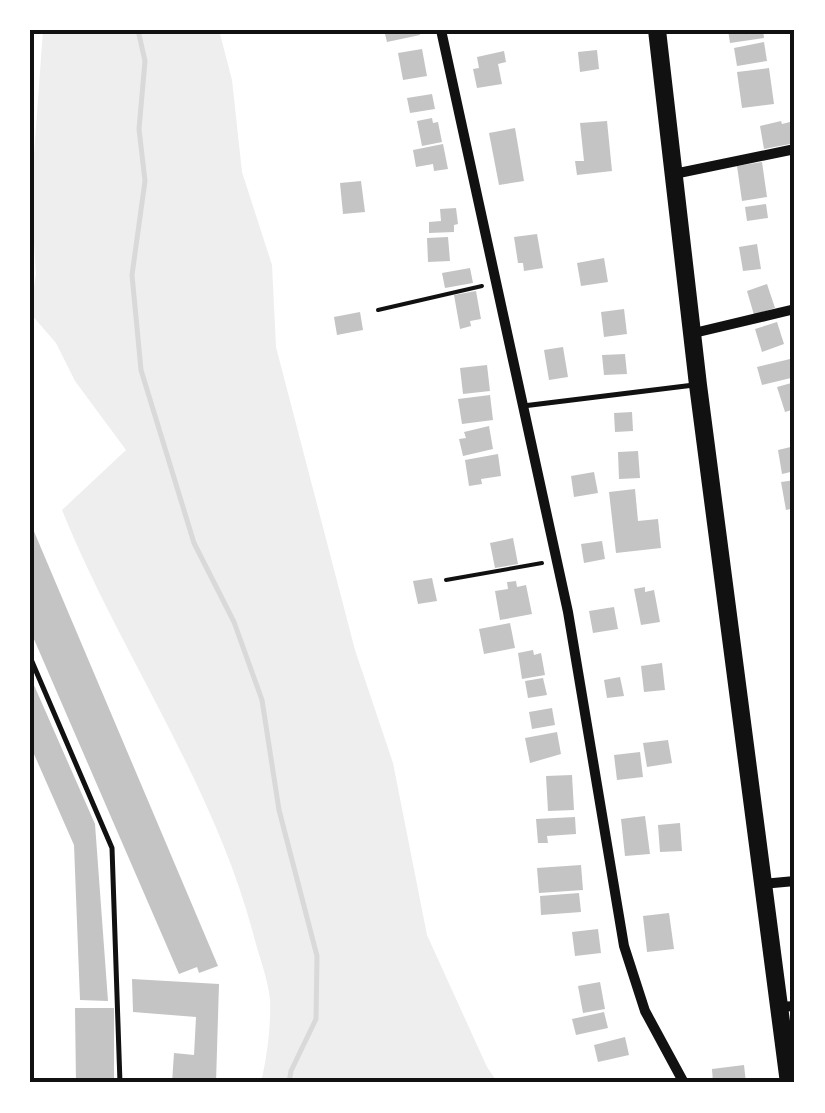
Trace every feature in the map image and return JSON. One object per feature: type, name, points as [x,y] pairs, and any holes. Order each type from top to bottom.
[{"type":"main road","points":[[657,30],[762,884],[787,1006],[789,1083]]},
{"type":"street","points":[[441,30],[557,561],[624,946],[645,1011],[684,1083]]},
{"type":"street","points":[[674,174],[795,149]]},
{"type":"street","points":[[694,333],[795,309]]},
{"type":"street","points":[[762,884],[795,881]]},
{"type":"lane","points":[[523,406],[698,385]]},
{"type":"lane","points":[[30,657],[112,848],[120,1083]]},
{"type":"path","points":[[378,310],[496,282]]},
{"type":"path","points":[[446,580],[557,561]]},
{"type":"shaded area","points":[[43,30],[219,30],[232,80],[242,172],[272,265],[276,347],[355,650],[393,763],[427,935],[498,1083],[261,1083],[270,1000],[236,878],[190,771],[62,510],[126,450],[75,381],[56,343],[30,313],[36,274],[31,197]]},
{"type":"building","points":[[384,30],[419,30],[420,35],[387,42]]},
{"type":"building","points":[[728,30],[763,30],[764,38],[730,43]]},
{"type":"building","points":[[764,42],[767,61],[737,66],[734,48]]},
{"type":"building","points":[[422,49],[427,76],[403,80],[398,53]]},
{"type":"building","points":[[597,50],[599,69],[580,72],[578,52]]},
{"type":"building","points":[[504,51],[506,62],[498,64],[502,84],[477,88],[473,69],[479,68],[477,57]]},
{"type":"building","points":[[769,68],[774,104],[742,108],[737,72]]},
{"type":"building","points":[[432,94],[435,109],[410,113],[407,98]]},
{"type":"building","points":[[432,118],[433,123],[438,122],[442,142],[422,146],[417,121]]},
{"type":"building","points":[[607,121],[612,171],[577,175],[575,161],[584,161],[580,123]]},
{"type":"building","points":[[794,121],[795,143],[764,149],[760,126]]},
{"type":"building","points":[[515,128],[524,181],[499,185],[489,133]]},
{"type":"building","points":[[443,144],[448,169],[434,171],[433,164],[416,167],[413,150]]},
{"type":"building","points":[[762,162],[767,197],[742,201],[737,166]]},
{"type":"building","points":[[361,181],[365,212],[343,214],[340,183]]},
{"type":"building","points":[[766,204],[768,218],[747,221],[745,207]]},
{"type":"building","points":[[456,208],[458,224],[454,225],[454,232],[429,233],[429,222],[441,221],[440,209]]},
{"type":"building","points":[[537,234],[543,268],[524,271],[523,263],[518,263],[514,237]]},
{"type":"building","points":[[448,237],[450,261],[428,262],[427,238]]},
{"type":"building","points":[[757,244],[761,269],[743,271],[739,247]]},
{"type":"building","points":[[604,258],[608,282],[581,286],[577,263]]},
{"type":"building","points":[[470,268],[473,283],[445,288],[442,273]]},
{"type":"building","points":[[767,284],[775,308],[754,315],[747,291]]},
{"type":"building","points":[[476,291],[481,319],[460,329],[454,295]]},
{"type":"building","points":[[624,309],[627,334],[604,337],[601,312]]},
{"type":"building","points":[[360,312],[363,330],[337,335],[334,317]]},
{"type":"building","points":[[777,322],[784,344],[762,352],[755,329]]},
{"type":"building","points":[[563,347],[568,377],[549,380],[544,350]]},
{"type":"building","points":[[625,354],[627,374],[604,375],[602,355]]},
{"type":"building","points":[[790,359],[795,377],[762,385],[757,367]]},
{"type":"building","points":[[487,365],[490,391],[463,394],[460,368]]},
{"type":"building","points":[[795,382],[795,409],[785,412],[777,387]]},
{"type":"building","points":[[490,395],[493,420],[462,424],[458,399]]},
{"type":"building","points":[[632,412],[633,431],[615,432],[614,413]]},
{"type":"building","points":[[489,426],[493,449],[463,456],[459,439],[466,438],[464,432]]},
{"type":"building","points":[[795,446],[795,471],[782,474],[778,450]]},
{"type":"building","points":[[638,451],[640,478],[619,479],[618,452]]},
{"type":"building","points":[[498,454],[501,476],[481,479],[482,484],[469,486],[465,460]]},
{"type":"building","points":[[594,472],[598,493],[574,497],[571,476]]},
{"type":"building","points":[[795,480],[795,508],[786,510],[781,482]]},
{"type":"building","points":[[635,489],[638,521],[658,519],[661,548],[616,553],[609,492]]},
{"type":"building","points":[[30,522],[218,966],[199,973],[197,967],[179,974],[30,630]]},
{"type":"building","points":[[513,538],[518,564],[495,568],[490,543]]},
{"type":"building","points":[[602,541],[605,559],[584,563],[581,544]]},
{"type":"building","points":[[432,578],[437,601],[418,604],[413,581]]},
{"type":"building","points":[[516,581],[517,587],[526,585],[532,614],[500,620],[495,591],[508,589],[507,582]]},
{"type":"building","points":[[645,587],[645,592],[654,590],[660,622],[641,625],[634,589]]},
{"type":"building","points":[[614,607],[618,629],[593,633],[589,611]]},
{"type":"building","points":[[510,623],[515,648],[484,654],[479,629]]},
{"type":"building","points":[[533,650],[534,655],[541,653],[545,675],[522,679],[518,653]]},
{"type":"building","points":[[662,663],[665,690],[644,692],[641,666]]},
{"type":"building","points":[[30,676],[95,824],[108,1001],[80,1000],[74,845],[30,745]]},
{"type":"building","points":[[620,677],[624,696],[607,698],[604,680]]},
{"type":"building","points":[[543,678],[547,695],[528,698],[525,681]]},
{"type":"building","points":[[552,708],[555,725],[532,729],[529,712]]},
{"type":"building","points":[[557,732],[561,754],[530,763],[525,738]]},
{"type":"building","points":[[668,740],[672,763],[647,767],[643,743]]},
{"type":"building","points":[[640,752],[643,777],[617,780],[614,755]]},
{"type":"building","points":[[572,775],[574,810],[548,811],[546,776]]},
{"type":"building","points":[[645,816],[650,854],[625,856],[621,819]]},
{"type":"building","points":[[575,817],[576,834],[547,836],[548,843],[538,843],[536,819]]},
{"type":"building","points":[[680,823],[682,851],[660,852],[658,825]]},
{"type":"building","points":[[581,865],[583,890],[539,893],[537,868]]},
{"type":"building","points":[[579,893],[581,912],[541,915],[540,896]]},
{"type":"building","points":[[669,913],[674,949],[647,952],[643,916]]},
{"type":"building","points":[[598,929],[601,953],[575,956],[572,932]]},
{"type":"building","points":[[132,979],[219,984],[216,1083],[172,1083],[174,1053],[194,1055],[196,1017],[133,1012]]},
{"type":"building","points":[[600,982],[605,1009],[583,1013],[578,986]]},
{"type":"building","points":[[75,1008],[114,1008],[114,1083],[76,1083]]},
{"type":"building","points":[[604,1012],[608,1028],[576,1035],[572,1019]]},
{"type":"building","points":[[625,1037],[629,1055],[598,1062],[594,1045]]},
{"type":"building","points":[[744,1065],[746,1083],[713,1083],[712,1069]]},
{"type":"waterway","points":[[138,30],[145,61],[139,129],[145,181],[132,275],[141,370],[194,543],[234,622],[262,700],[279,810],[317,956],[316,1019],[289,1083]]}]
